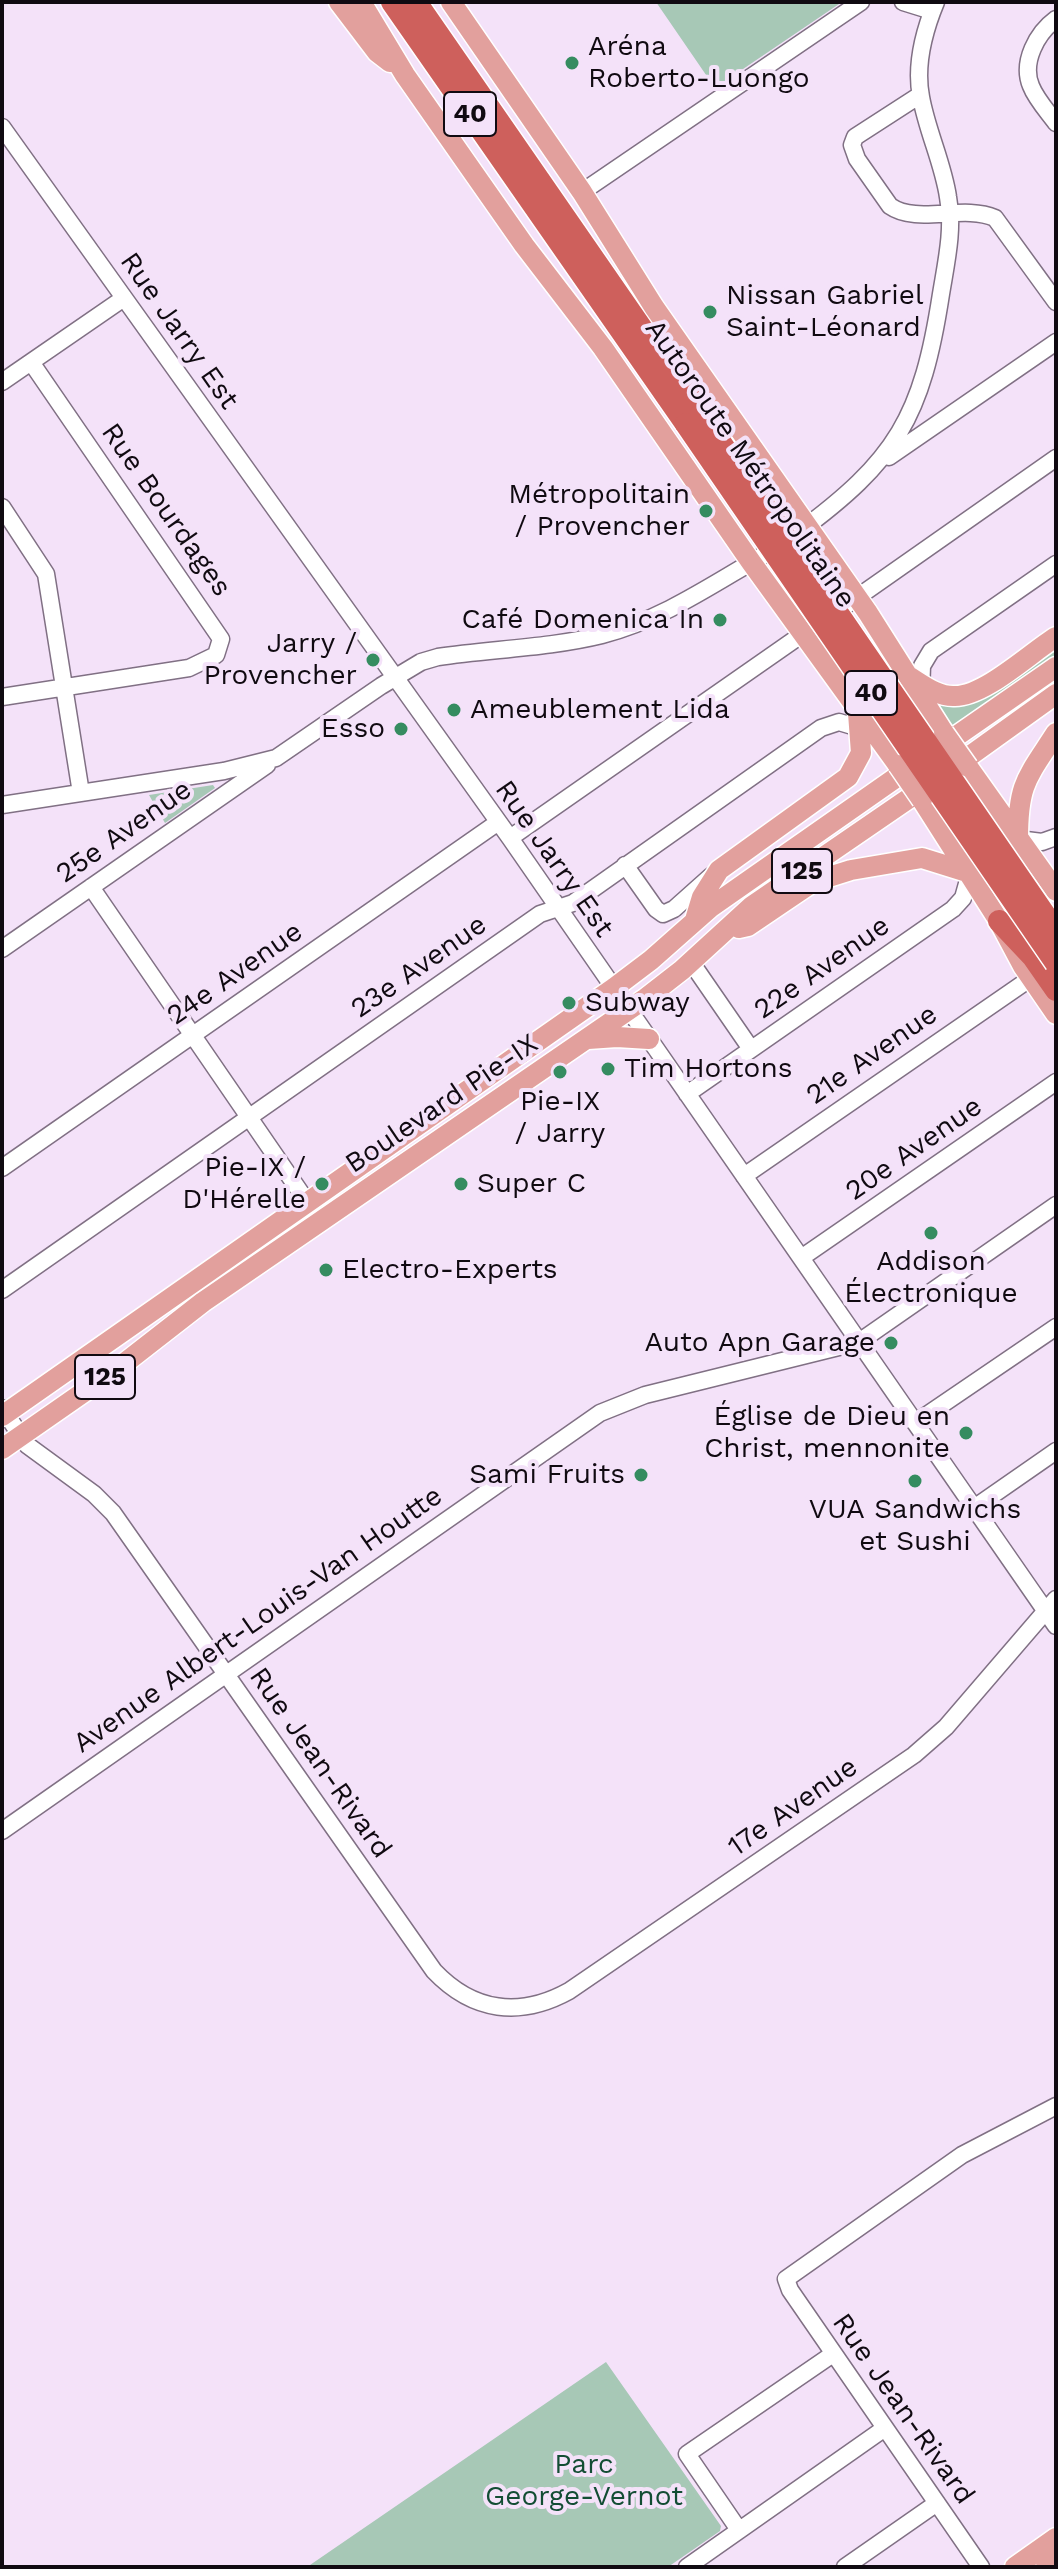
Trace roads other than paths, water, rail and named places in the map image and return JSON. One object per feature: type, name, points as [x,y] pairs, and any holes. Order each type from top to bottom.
[{"type":"highway","name":"Autoroute Métropolitaine","points":[[392,2],[694,419],[1056,931]]},
{"type":"highway","name":"Autoroute Métropolitaine","points":[[416,2],[1056,963]]},
{"type":"highway","points":[[999,921],[1033,957],[1056,990]]},
{"type":"main road","points":[[339,2],[377,52],[405,75]]},
{"type":"main road","points":[[361,2],[405,75],[524,245],[758,558],[808,630],[896,772],[970,873],[1031,978],[1056,1014]]},
{"type":"main road","points":[[451,2],[582,192],[802,530],[970,761],[1018,839],[1056,891]]},
{"type":"main road","points":[[460,2],[466,23]]},
{"type":"main road","points":[[916,685],[944,695],[966,694],[988,684],[1056,637]]},
{"type":"main road","points":[[951,734],[1056,667]]},
{"type":"main road","points":[[970,761],[1056,694]]},
{"type":"main road","points":[[695,920],[702,897],[719,870],[848,777],[861,753],[865,724]]},
{"type":"main road","points":[[1018,839],[1021,790],[1056,733]]},
{"type":"main road","name":"Boulevard Pie-IX","points":[[3,1413],[614,988],[695,920],[896,772]]},
{"type":"main road","name":"Boulevard Pie-IX","points":[[2,1449],[320,1220],[588,1039],[691,962],[763,898],[915,800]]},
{"type":"main road","points":[[723,932],[748,926],[813,882],[851,870],[914,858],[932,860],[970,873]]},
{"type":"main road","points":[[588,1039],[649,1039]]},
{"type":"main road","points":[[1015,2567],[1056,2538]]},
{"type":"main road","points":[[1046,2567],[1056,2560]]},
{"type":"street","points":[[582,192],[861,2]]},
{"type":"street","points":[[878,464],[899,437],[917,397],[933,346],[950,212],[945,179],[920,95],[922,46],[934,7],[903,2]]},
{"type":"street","points":[[1056,19],[1040,34],[1030,57],[1028,74],[1032,89],[1056,123]]},
{"type":"street","points":[[920,95],[859,133],[853,140],[853,149],[894,209],[924,213],[977,212],[995,218],[1056,302]]},
{"type":"street","name":"Rue Jarry Est","points":[[2,127],[510,838],[974,1508],[1051,1605],[1056,1626]]},
{"type":"street","points":[[3,379],[124,298]]},
{"type":"street","points":[[802,530],[878,464],[1056,342]]},
{"type":"street","name":"Rue Bourdages","points":[[31,362],[219,632],[221,648],[202,664],[66,688]]},
{"type":"street","points":[[917,397],[931,411],[947,418]]},
{"type":"street","points":[[851,601],[1056,458]]},
{"type":"street","points":[[2,507],[46,574],[81,793]]},
{"type":"street","name":"25e Avenue","points":[[2,949],[276,758],[421,662],[604,634],[646,620],[691,599],[758,558]]},
{"type":"street","points":[[916,685],[931,651],[1056,564]]},
{"type":"street","points":[[510,838],[808,630]]},
{"type":"street","points":[[2,697],[66,688]]},
{"type":"street","name":"23e Avenue","points":[[2,1290],[540,914],[573,903],[826,725],[839,722],[865,724]]},
{"type":"street","points":[[2,805],[224,771],[276,758]]},
{"type":"street","name":"24e Avenue","points":[[2,1168],[497,823]]},
{"type":"street","points":[[1018,839],[1042,842],[1056,837]]},
{"type":"street","points":[[625,865],[656,909],[663,914],[674,909],[719,870]]},
{"type":"street","name":"22e Avenue","points":[[687,1094],[953,909],[963,898],[970,873]]},
{"type":"street","points":[[91,887],[320,1220]]},
{"type":"street","points":[[691,962],[751,1049]]},
{"type":"street","name":"21e Avenue","points":[[744,1176],[1031,978]]},
{"type":"street","name":"20e Avenue","points":[[801,1258],[1056,1082]]},
{"type":"street","points":[[859,1342],[1056,1205]]},
{"type":"street","points":[[915,1423],[1056,1327]]},
{"type":"street","name":"Avenue Albert-Louis-Van Houtte","points":[[2,1831],[600,1413],[645,1395],[859,1342]]},
{"type":"street","name":"Rue Jean-Rivard","points":[[3,1413],[30,1447],[108,1507],[434,1971],[447,1984],[473,2000],[493,2006],[521,2008]]},
{"type":"street","points":[[974,1508],[1056,1451]]},
{"type":"street","name":"17e Avenue","points":[[521,2008],[548,2002],[569,1991],[914,1755],[946,1727],[1051,1605]]},
{"type":"street","name":"Rue Jean-Rivard","points":[[981,2567],[833,2354],[790,2290],[786,2279],[951,2162],[985,2141],[1056,2106]]},
{"type":"street","points":[[739,2530],[687,2454],[833,2354]]},
{"type":"street","points":[[687,2567],[885,2428]]},
{"type":"street","points":[[845,2567],[937,2503]]},
{"type":"place","name":"Aréna Roberto-Luongo","points":[[572,63]]},
{"type":"place","name":"Nissan Gabriel Saint-Léonard","points":[[710,312]]},
{"type":"place","name":"Métropolitain / Provencher","points":[[706,511]]},
{"type":"place","name":"Café Domenica In","points":[[720,620]]},
{"type":"place","name":"Jarry / Provencher","points":[[373,660]]},
{"type":"place","name":"Ameublement Lida","points":[[454,710]]},
{"type":"place","name":"Esso","points":[[401,729]]},
{"type":"place","name":"Subway","points":[[569,1003]]},
{"type":"place","name":"Tim Hortons","points":[[608,1069]]},
{"type":"place","name":"Pie-IX / Jarry","points":[[560,1072]]},
{"type":"place","name":"Pie-IX / D'Hérelle","points":[[322,1184]]},
{"type":"place","name":"Super C","points":[[461,1184]]},
{"type":"place","name":"Addison Électronique","points":[[931,1233]]},
{"type":"place","name":"Electro-Experts","points":[[326,1270]]},
{"type":"place","name":"Auto Apn Garage","points":[[891,1343]]},
{"type":"place","name":"Église de Dieu en Christ, mennonite","points":[[966,1433]]},
{"type":"place","name":"Sami Fruits","points":[[641,1475]]},
{"type":"place","name":"VUA Sandwichs et Sushi","points":[[915,1481]]},
{"type":"park label","name":"Parc George-Vernot","points":[[584,2481]]}]
